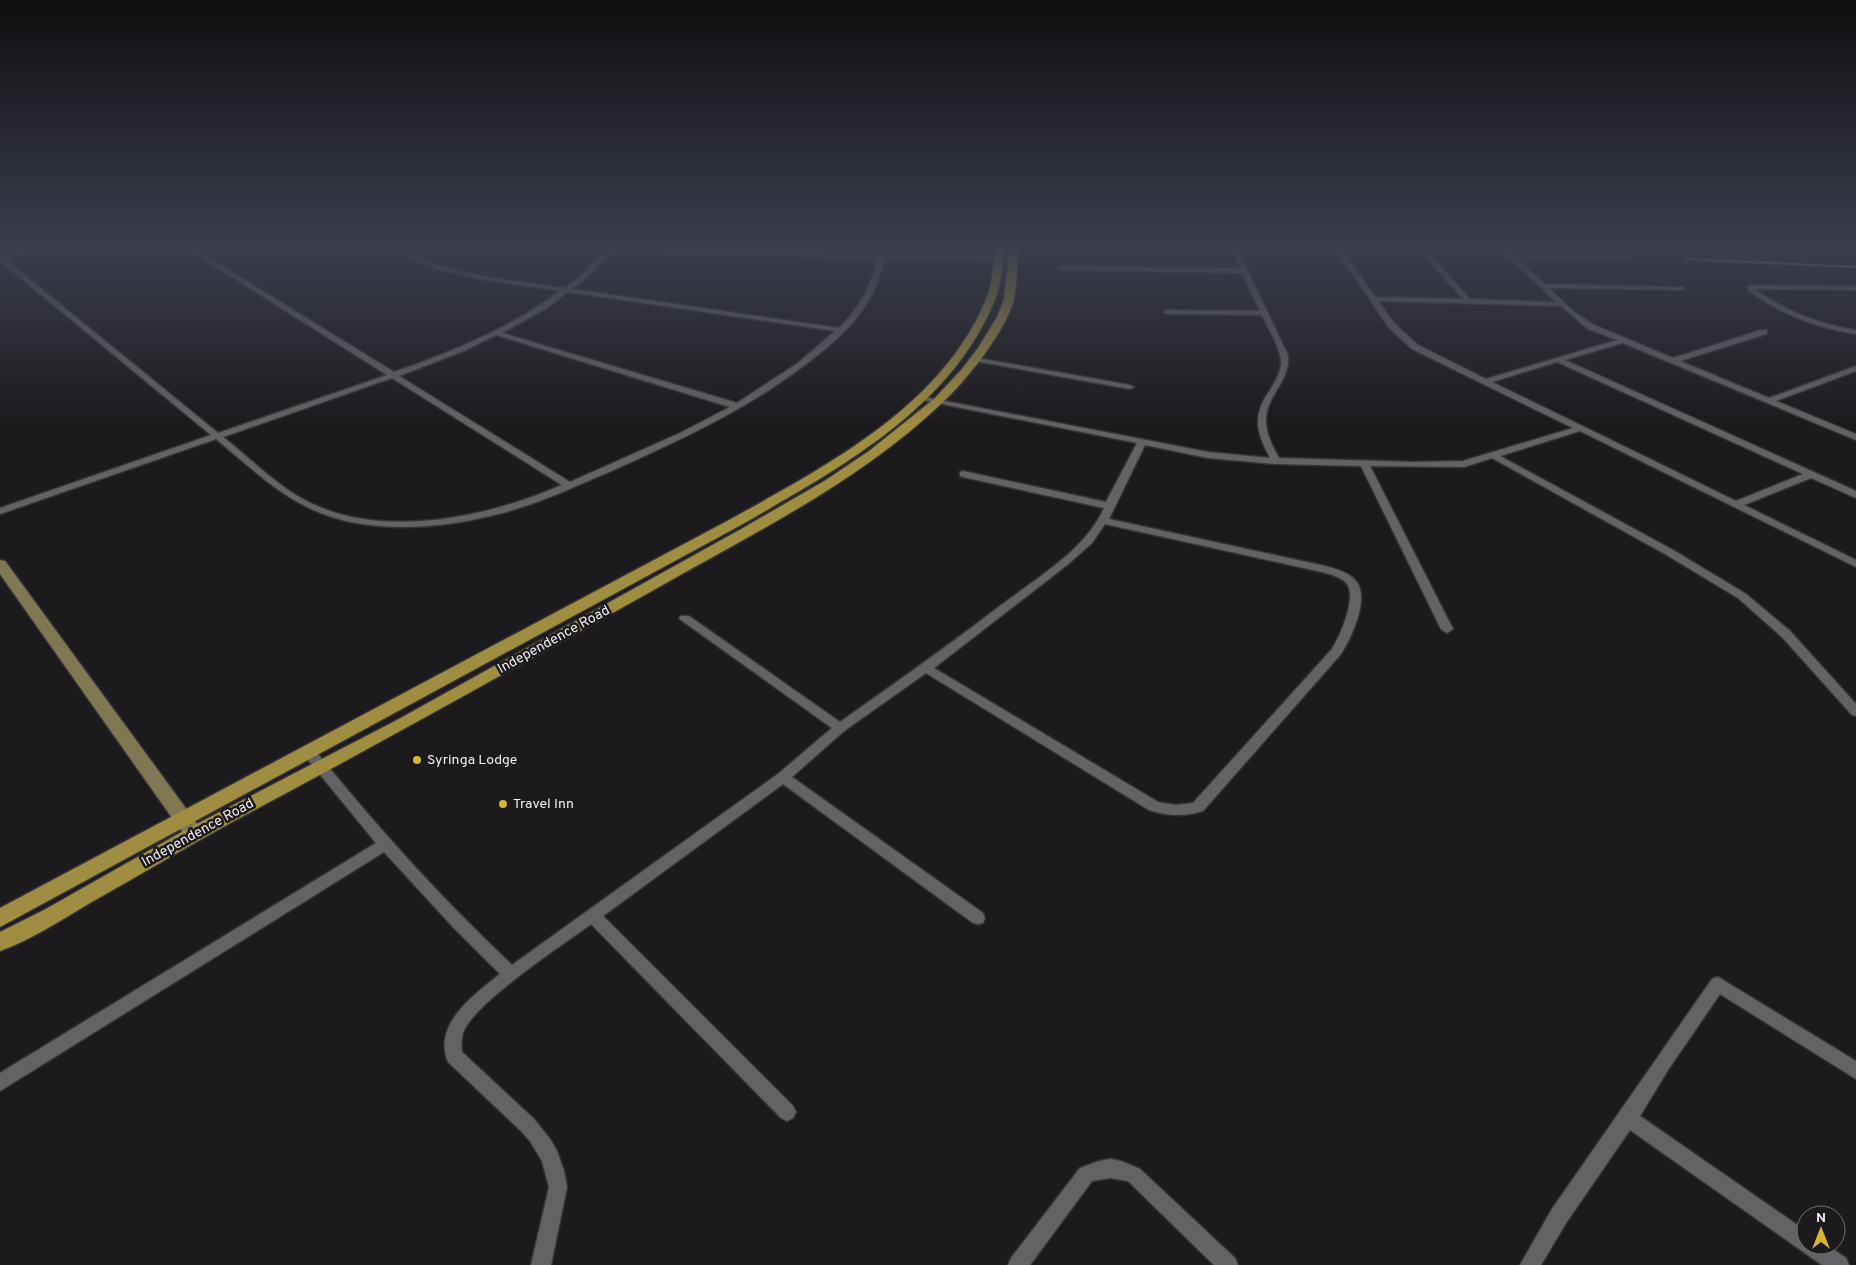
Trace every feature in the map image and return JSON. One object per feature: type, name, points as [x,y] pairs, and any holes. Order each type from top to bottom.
[{"type":"main road","name":"Independence Road","points":[[0,918],[818,476],[891,425],[922,398],[949,369],[985,316],[988,307]]},
{"type":"main road","name":"Independence Road","points":[[0,942],[51,916],[194,834],[403,724],[822,487],[873,454],[938,401],[975,359],[1002,317],[1006,307]]},
{"type":"street","points":[[59,307],[215,436],[288,494],[310,508],[352,520],[401,524],[468,517],[523,504],[638,455],[737,406],[761,392],[814,354],[851,321],[861,307]]},
{"type":"street","points":[[283,307],[569,485]]},
{"type":"street","points":[[0,511],[454,352],[496,333],[543,307]]},
{"type":"street","points":[[684,307],[840,330]]},
{"type":"street","points":[[1263,307],[1286,363],[1283,376],[1268,398],[1262,417],[1267,443],[1276,461]]},
{"type":"street","points":[[1379,307],[1392,326],[1408,342],[1483,382],[1856,564]]},
{"type":"street","points":[[1565,307],[1579,319],[1622,341],[1856,437]]},
{"type":"street","points":[[1779,307],[1825,325],[1856,332]]},
{"type":"street","points":[[1167,312],[1266,314]]},
{"type":"street","points":[[1673,361],[1764,332]]},
{"type":"street","points":[[496,333],[737,406]]},
{"type":"street","points":[[1483,382],[1622,341]]},
{"type":"street","points":[[975,359],[1130,387]]},
{"type":"street","points":[[1556,359],[1856,495]]},
{"type":"street","points":[[1768,401],[1856,368]]},
{"type":"street","points":[[922,398],[1208,455],[1276,461],[1364,464],[1464,464],[1579,429]]},
{"type":"street","points":[[541,1265],[558,1187],[551,1159],[543,1143],[526,1121],[454,1056],[451,1046],[452,1036],[465,1016],[511,974],[594,916],[783,777],[840,728],[926,668],[1063,563],[1088,541],[1103,521],[1142,442]]},
{"type":"street","points":[[1494,456],[1677,557],[1742,596],[1786,634],[1856,712]]},
{"type":"street","points":[[1364,464],[1447,629]]},
{"type":"street","points":[[963,474],[1109,506]]},
{"type":"street","points":[[1735,505],[1810,475]]},
{"type":"street","points":[[926,668],[1154,806],[1170,811],[1185,811],[1198,807],[1337,651],[1345,638],[1351,620],[1356,591],[1353,583],[1346,577],[1325,569],[1103,521]]},
{"type":"street","points":[[0,564],[194,834]]},
{"type":"street","points":[[685,618],[840,728]]},
{"type":"street","points":[[310,752],[386,844],[469,936],[511,974]]},
{"type":"street","points":[[783,777],[978,918]]},
{"type":"street","points":[[0,1083],[386,844]]},
{"type":"street","points":[[594,916],[787,1112]]},
{"type":"street","points":[[1530,1265],[1559,1216],[1628,1118],[1718,984],[1856,1071]]},
{"type":"street","points":[[1628,1118],[1796,1235]]},
{"type":"street","points":[[1018,1265],[1086,1174],[1103,1168],[1119,1168],[1134,1174],[1228,1265]]},
{"type":"street","points":[[1824,1255],[1839,1265]]},
{"type":"place","name":"Syringa Lodge","points":[[417,760]]},
{"type":"place","name":"Travel Inn","points":[[503,804]]}]
